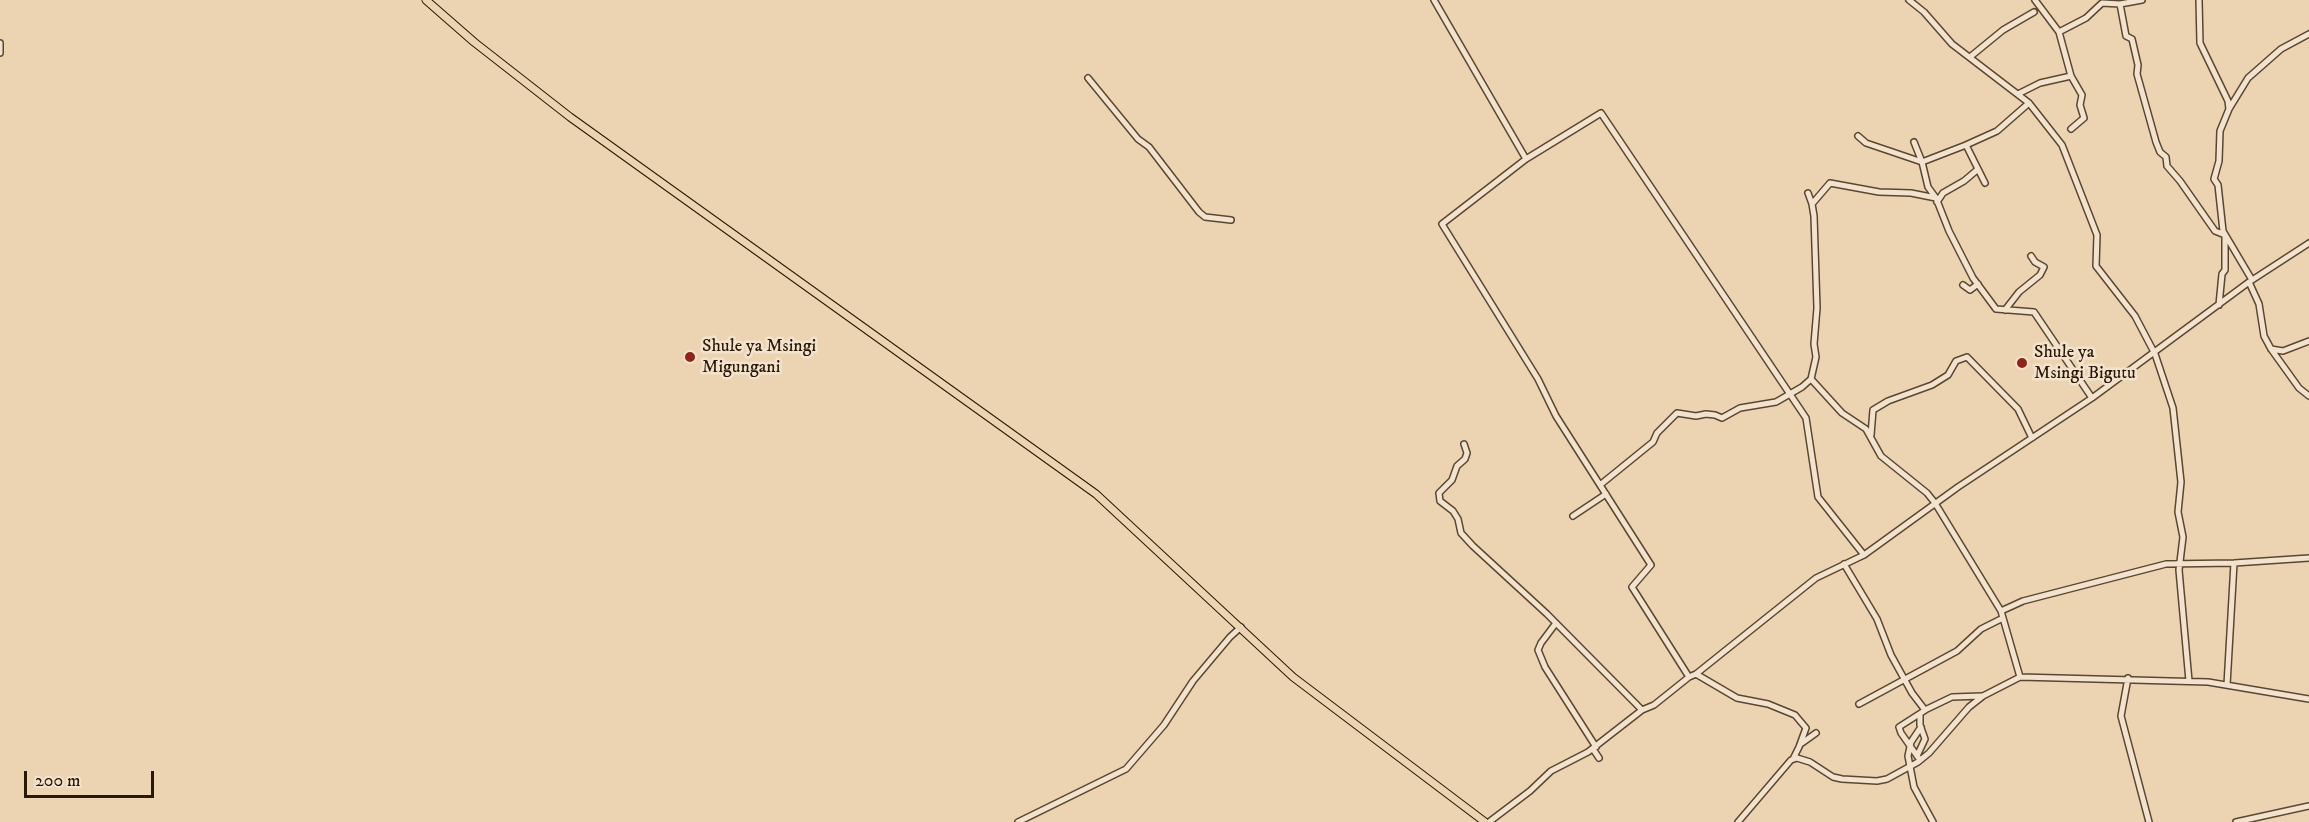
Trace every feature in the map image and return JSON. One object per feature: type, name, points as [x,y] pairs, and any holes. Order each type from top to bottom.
[{"type":"main road","points":[[426,0],[474,42],[570,117],[1096,494],[1293,677],[1487,822]]},
{"type":"street","points":[[1434,0],[1526,159]]},
{"type":"street","points":[[1909,0],[1924,12],[1952,44],[2030,103],[2062,145],[2097,235],[2096,266],[2135,316],[2155,354],[2173,408],[2181,482],[2178,512],[2183,537],[2180,564],[2189,681]]},
{"type":"street","points":[[2036,0],[2059,32],[2070,76],[2082,96],[2080,105],[2084,118],[2071,129]]},
{"type":"street","points":[[2059,32],[2086,18],[2102,3],[2120,4],[2142,0]]},
{"type":"street","points":[[2199,0],[2200,43],[2228,101],[2229,108]]},
{"type":"street","points":[[2120,4],[2126,36],[2132,39],[2138,65],[2137,74],[2160,152],[2166,157],[2167,166],[2215,231],[2225,235],[2251,281],[2259,303],[2264,336],[2299,388],[2309,396]]},
{"type":"street","points":[[1970,57],[2003,30],[2034,12]]},
{"type":"street","points":[[2219,305],[2222,274],[2225,270],[2225,235],[2219,210],[2218,185],[2214,179],[2219,161],[2220,131],[2229,108],[2248,78],[2281,49],[2309,34]]},
{"type":"street","points":[[0,43],[0,53]]},
{"type":"street","points":[[2018,94],[2040,83],[2070,76]]},
{"type":"street","points":[[1088,78],[1138,139],[1149,147],[1199,212],[1205,217],[1231,220]]},
{"type":"street","points":[[1858,136],[1866,143],[1922,162],[1997,131],[2030,103]]},
{"type":"street","points":[[1689,677],[1632,587],[1651,565],[1556,416],[1538,379],[1442,224],[1526,159],[1600,113],[1806,418],[1818,497],[1864,555]]},
{"type":"street","points":[[1914,142],[1928,187],[1937,200],[1949,231],[1978,284],[1996,309],[2034,312],[2092,398]]},
{"type":"street","points":[[1966,145],[1985,183]]},
{"type":"street","points":[[1937,200],[1943,193],[1964,181],[1977,170]]},
{"type":"street","points":[[1812,204],[1830,183],[1879,192],[1911,193],[1937,200]]},
{"type":"street","points":[[1600,485],[1653,442],[1657,433],[1677,413],[1696,416],[1706,414],[1722,418],[1740,408],[1776,402],[1790,395],[1811,379],[1816,357],[1814,345],[1817,308],[1812,204],[1808,193]]},
{"type":"street","points":[[1487,822],[1530,791],[1551,771],[1595,748],[1642,710],[1654,705],[1696,674],[1816,578],[1864,555],[1935,503],[2155,354],[2251,281],[2309,243]]},
{"type":"street","points":[[2004,310],[2019,292],[2040,274],[2044,267],[2035,262],[2031,256]]},
{"type":"street","points":[[1963,285],[1970,290],[1978,284]]},
{"type":"street","points":[[2271,349],[2283,351],[2309,341]]},
{"type":"street","points":[[1870,436],[1873,410],[1888,401],[1932,386],[1948,375],[1956,361],[1967,357],[2018,409],[2032,438]]},
{"type":"street","points":[[1811,379],[1842,413],[1866,429],[1881,456],[1927,493],[1935,503],[2001,611],[2020,676]]},
{"type":"street","points":[[1464,444],[1467,453],[1465,459],[1457,466],[1452,480],[1442,488],[1438,497],[1453,511],[1458,519],[1461,533],[1610,676],[1642,710]]},
{"type":"street","points":[[1573,516],[1606,494]]},
{"type":"street","points":[[2001,611],[2024,601],[2075,586],[2166,564],[2234,563],[2309,558]]},
{"type":"street","points":[[2227,685],[2234,563]]},
{"type":"street","points":[[1844,564],[1877,619],[1891,655],[1922,712],[1921,727],[1925,739],[1919,758]]},
{"type":"street","points":[[1859,704],[1957,651],[1981,628],[2004,618]]},
{"type":"street","points":[[1556,624],[1538,650],[1545,667],[1599,758]]},
{"type":"street","points":[[1018,822],[1126,769],[1164,725],[1192,681],[1241,627]]},
{"type":"street","points":[[1696,674],[1737,698],[1768,704],[1796,715],[1806,728],[1793,759],[1786,764],[1738,822]]},
{"type":"street","points":[[1793,759],[1810,762],[1833,777],[1862,781],[1887,779],[1911,766],[1946,735],[1969,707],[1983,696],[2020,676],[2189,681],[2309,699]]},
{"type":"street","points":[[2128,678],[2121,716],[2149,822]]},
{"type":"street","points":[[1919,758],[1899,727],[1952,697],[1983,696]]},
{"type":"street","points":[[1921,727],[1908,756],[1914,787],[1933,822]]},
{"type":"street","points":[[1801,744],[1816,733]]},
{"type":"street","points":[[2236,822],[2309,806]]},
{"type":"place","name":"Shule ya Msingi Migungani","points":[[690,357]]},
{"type":"place","name":"Shule ya Msingi Bigutu","points":[[2022,363]]}]
